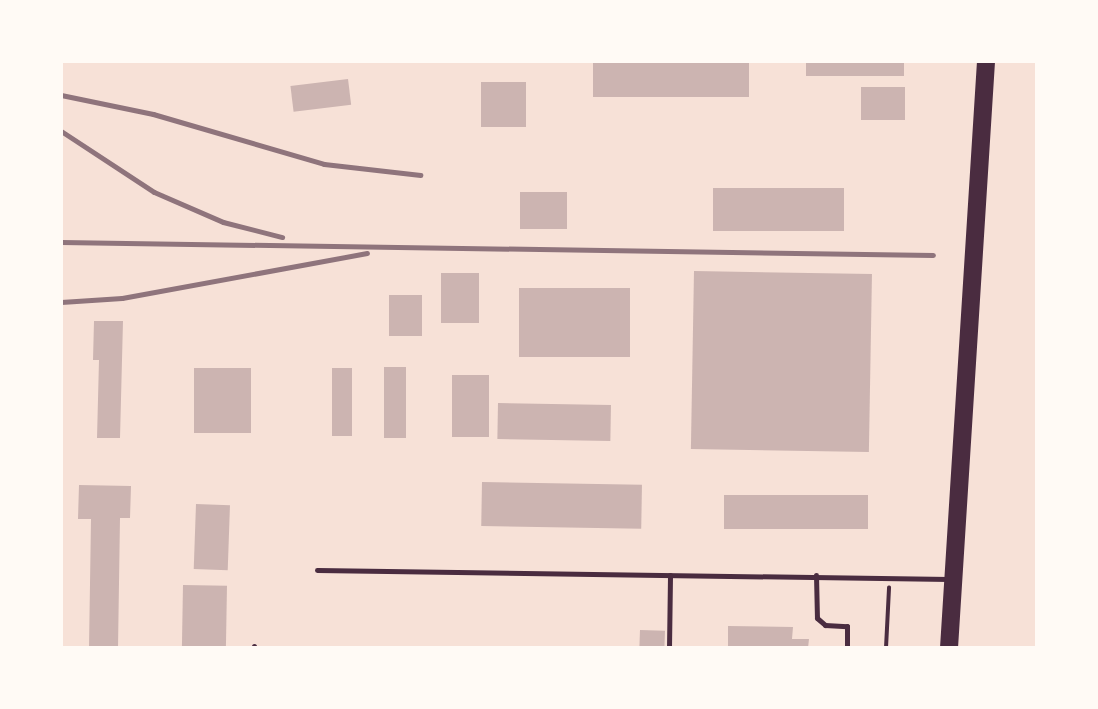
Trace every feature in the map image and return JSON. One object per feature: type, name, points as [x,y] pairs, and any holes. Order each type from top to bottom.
[{"type":"highway","points":[[949,648],[986,61]]},
{"type":"lane","points":[[317,569],[952,579]]},
{"type":"lane","points":[[669,648],[670,575]]},
{"type":"lane","points":[[816,575],[817,618],[825,625],[847,626],[847,648]]},
{"type":"path","points":[[886,648],[889,588]]},
{"type":"building","points":[[593,61],[749,61],[749,97],[593,97]]},
{"type":"building","points":[[806,61],[904,61],[904,76],[806,76]]},
{"type":"building","points":[[348,79],[351,105],[294,112],[290,86]]},
{"type":"building","points":[[481,82],[526,82],[526,127],[481,127]]},
{"type":"building","points":[[861,87],[905,87],[905,120],[861,120]]},
{"type":"building","points":[[713,188],[844,188],[844,231],[713,231]]},
{"type":"building","points":[[520,192],[567,192],[567,229],[520,229]]},
{"type":"building","points":[[694,271],[872,274],[869,452],[691,449]]},
{"type":"building","points":[[441,273],[479,273],[479,323],[441,323]]},
{"type":"building","points":[[519,288],[630,288],[630,357],[519,357]]},
{"type":"building","points":[[389,295],[422,295],[422,336],[389,336]]},
{"type":"building","points":[[94,321],[123,321],[120,438],[97,438],[99,360],[93,360]]},
{"type":"building","points":[[384,367],[406,367],[406,438],[384,438]]},
{"type":"building","points":[[194,368],[251,368],[251,433],[194,433]]},
{"type":"building","points":[[332,368],[352,368],[352,436],[332,436]]},
{"type":"building","points":[[452,375],[489,375],[489,437],[452,437]]},
{"type":"building","points":[[498,403],[611,405],[610,441],[497,439]]},
{"type":"building","points":[[482,482],[642,485],[641,529],[481,526]]},
{"type":"building","points":[[79,485],[131,486],[130,518],[120,518],[118,648],[89,648],[91,519],[78,519]]},
{"type":"building","points":[[724,495],[868,495],[868,529],[724,529]]},
{"type":"building","points":[[196,504],[230,505],[228,570],[194,569]]},
{"type":"building","points":[[183,585],[227,586],[226,648],[182,648]]},
{"type":"building","points":[[728,626],[793,627],[792,639],[809,639],[808,648],[728,648]]},
{"type":"building","points":[[640,630],[665,631],[664,648],[639,648]]},
{"type":"railway","points":[[61,95],[153,114],[324,164],[420,175]]},
{"type":"railway","points":[[61,131],[154,192],[223,222],[282,237]]},
{"type":"railway","points":[[61,242],[933,255]]},
{"type":"railway","points":[[61,302],[122,298],[367,253]]}]
